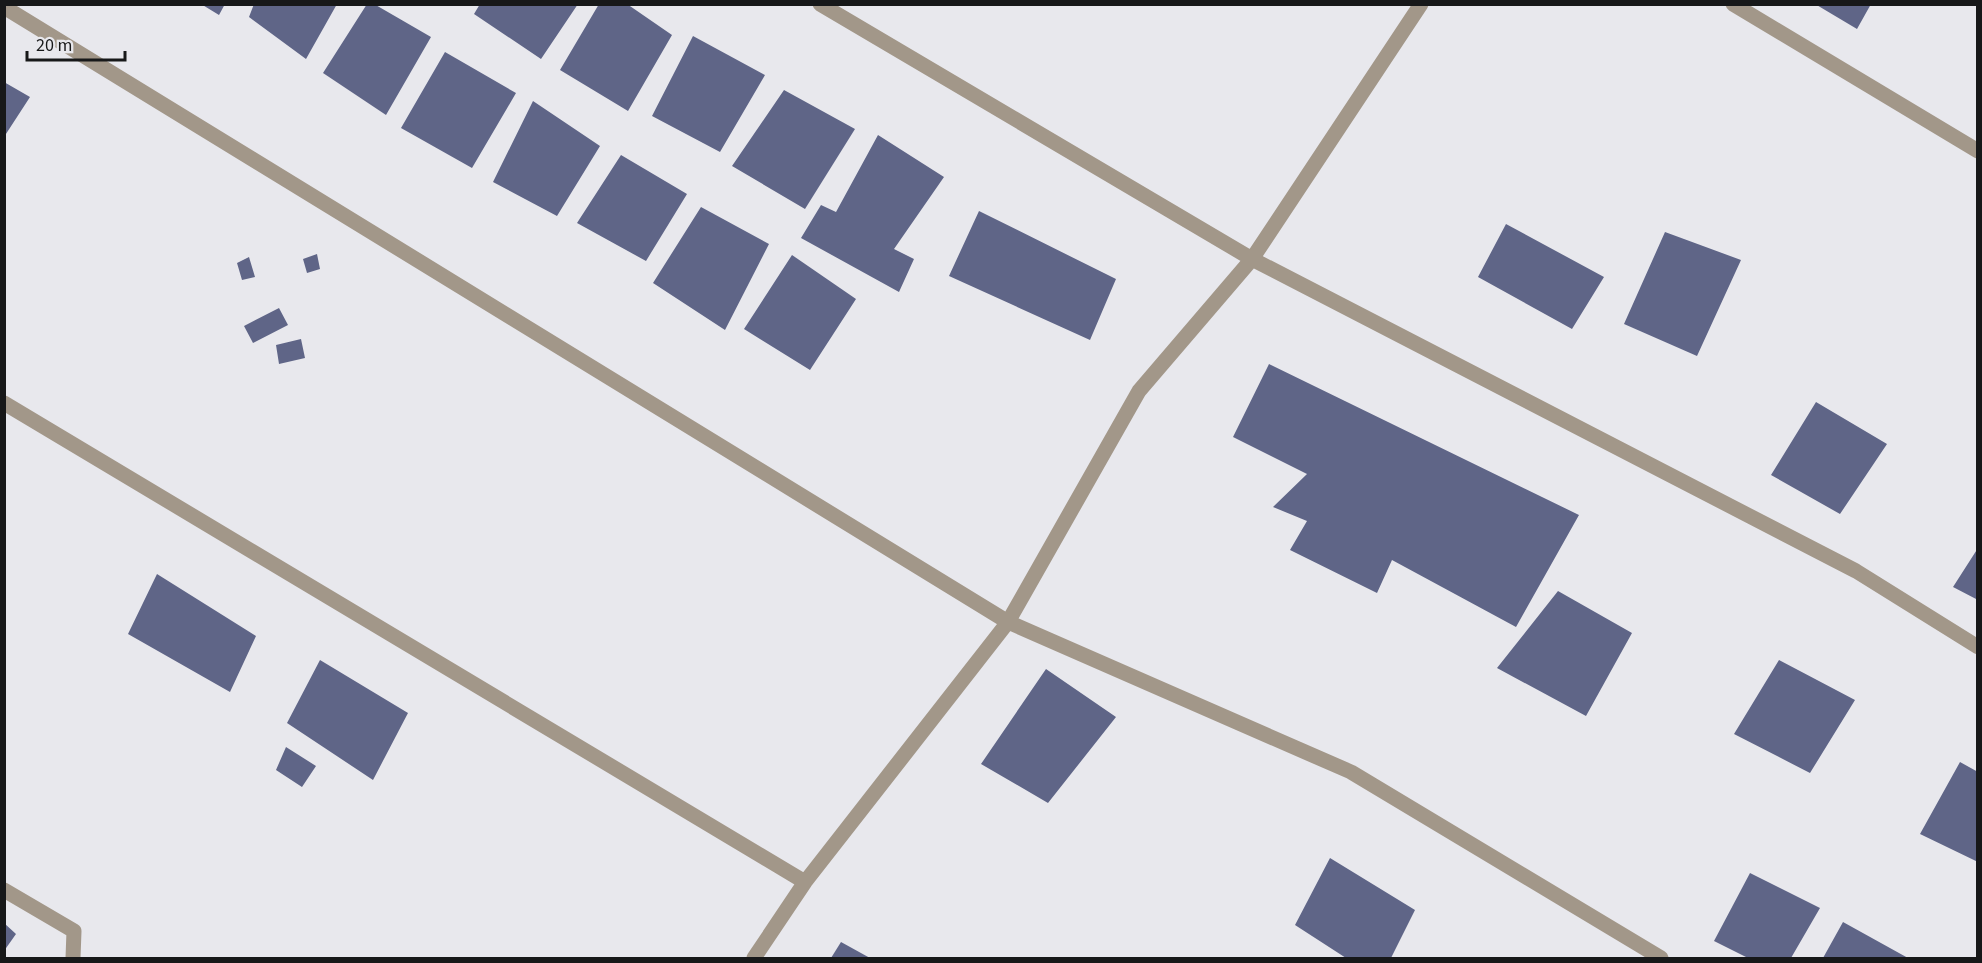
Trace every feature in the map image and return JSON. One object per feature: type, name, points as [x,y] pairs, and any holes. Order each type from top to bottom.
[{"type":"street","points":[[820,4],[1252,259],[1856,571],[1977,647]]},
{"type":"street","points":[[754,958],[805,882],[1008,622],[1139,392],[1252,259],[1421,4]]},
{"type":"street","points":[[1733,4],[1977,151]]},
{"type":"street","points":[[4,7],[1008,622],[1351,772],[1661,958]]},
{"type":"street","points":[[4,403],[805,882]]},
{"type":"street","points":[[4,890],[74,931],[73,958]]},
{"type":"building","points":[[201,4],[225,4],[219,15]]},
{"type":"building","points":[[254,4],[337,4],[306,59],[249,17]]},
{"type":"building","points":[[367,4],[374,4],[431,37],[386,115],[323,73]]},
{"type":"building","points":[[480,4],[578,4],[541,59],[474,14]]},
{"type":"building","points":[[599,4],[627,4],[672,35],[628,111],[560,70]]},
{"type":"building","points":[[1815,4],[1871,4],[1857,29]]},
{"type":"building","points":[[693,36],[765,75],[720,152],[652,116]]},
{"type":"building","points":[[445,52],[516,93],[472,168],[401,128]]},
{"type":"building","points":[[4,82],[30,97],[4,137]]},
{"type":"building","points":[[784,90],[855,129],[805,209],[732,166]]},
{"type":"building","points":[[533,101],[600,146],[557,216],[493,182]]},
{"type":"building","points":[[878,135],[944,177],[894,249],[914,259],[899,292],[801,238],[821,205],[836,212]]},
{"type":"building","points":[[621,155],[687,194],[646,261],[577,223]]},
{"type":"building","points":[[701,207],[769,244],[725,330],[653,283]]},
{"type":"building","points":[[979,211],[1116,279],[1090,340],[949,276]]},
{"type":"building","points":[[1506,224],[1604,277],[1572,329],[1478,277]]},
{"type":"building","points":[[1665,232],[1741,260],[1697,356],[1624,324]]},
{"type":"building","points":[[317,254],[320,269],[307,273],[303,259]]},
{"type":"building","points":[[792,255],[856,299],[810,370],[744,329]]},
{"type":"building","points":[[249,257],[255,277],[242,280],[237,263]]},
{"type":"building","points":[[279,308],[288,325],[253,343],[244,326]]},
{"type":"building","points":[[301,339],[305,358],[279,364],[276,345]]},
{"type":"building","points":[[1269,364],[1579,515],[1516,627],[1392,560],[1377,593],[1290,550],[1307,521],[1273,507],[1307,474],[1233,437]]},
{"type":"building","points":[[1816,402],[1887,444],[1840,514],[1771,475]]},
{"type":"building","points":[[1978,548],[1978,600],[1953,587]]},
{"type":"building","points":[[157,574],[256,636],[230,692],[128,634]]},
{"type":"building","points":[[1558,591],[1632,633],[1586,716],[1497,668]]},
{"type":"building","points":[[320,660],[408,713],[373,780],[287,723]]},
{"type":"building","points":[[1779,660],[1855,700],[1810,773],[1734,734]]},
{"type":"building","points":[[1046,669],[1116,717],[1048,803],[981,764]]},
{"type":"building","points":[[286,747],[316,766],[302,787],[276,770]]},
{"type":"building","points":[[1960,762],[1978,772],[1978,862],[1920,834]]},
{"type":"building","points":[[1330,858],[1415,910],[1391,958],[1346,958],[1295,925]]},
{"type":"building","points":[[1750,873],[1820,908],[1791,958],[1748,958],[1714,941]]},
{"type":"building","points":[[1843,922],[1908,958],[1823,958]]},
{"type":"building","points":[[4,923],[16,934],[4,951]]},
{"type":"building","points":[[841,942],[870,958],[831,958]]}]
